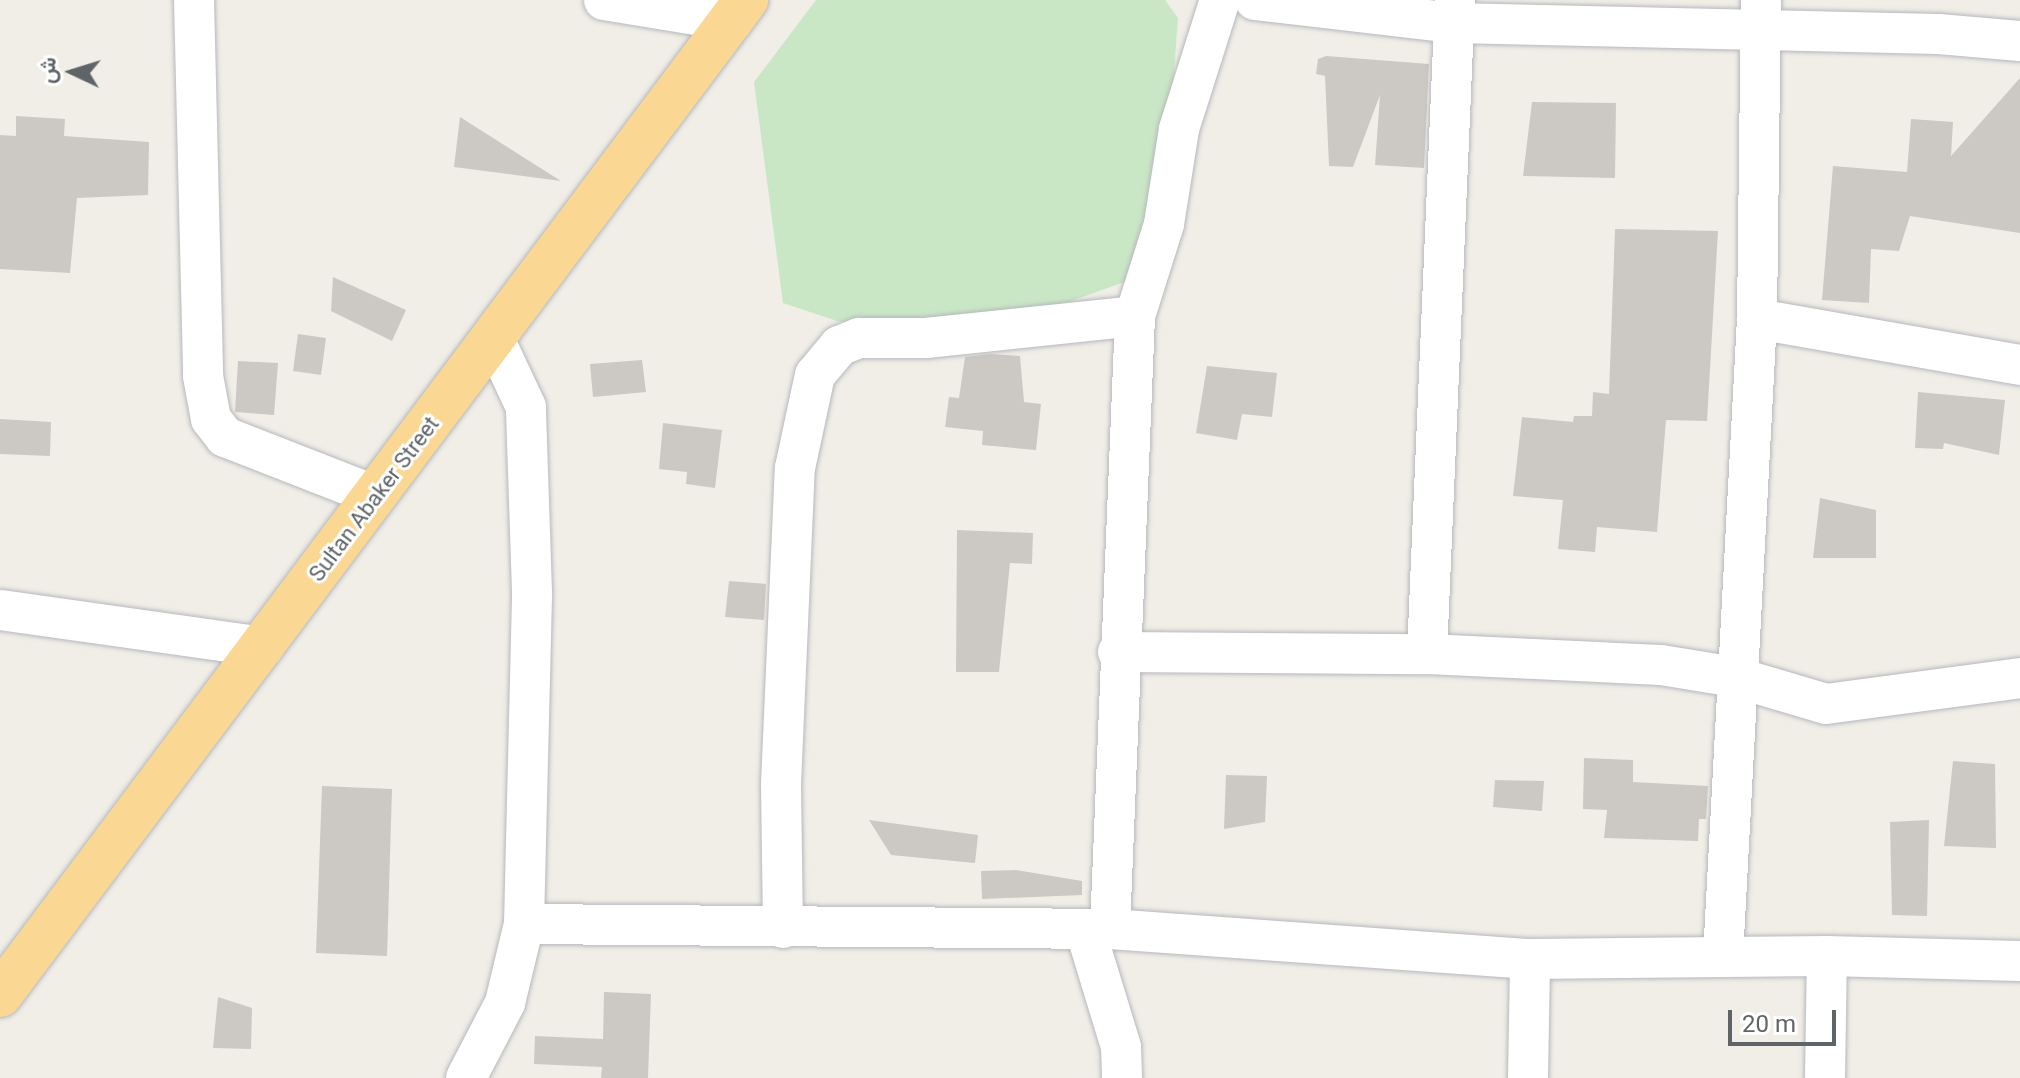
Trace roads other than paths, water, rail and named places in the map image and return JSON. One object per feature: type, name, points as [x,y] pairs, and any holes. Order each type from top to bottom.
[{"type":"highway","name":"Sultan Abaker Street","points":[[0,995],[739,10]]},
{"type":"street","points":[[194,0],[203,376],[211,419],[225,437],[241,445],[376,496]]},
{"type":"street","points":[[604,0],[739,10]]},
{"type":"street","points":[[1122,1078],[1121,1047],[1098,929],[1118,652],[1135,316],[1164,224],[1179,129],[1220,0]]},
{"type":"street","points":[[1255,0],[1454,12],[1760,15],[2020,41]]},
{"type":"street","points":[[1427,654],[1454,12]]},
{"type":"street","points":[[1723,957],[1735,677],[1757,319],[1760,15]]},
{"type":"street","points":[[783,928],[781,784],[795,468],[801,421],[815,375],[839,346],[859,338],[926,338],[1135,316]]},
{"type":"street","points":[[1757,319],[2020,365]]},
{"type":"street","points":[[466,1078],[505,1003],[524,924],[532,592],[526,407],[494,339]]},
{"type":"street","points":[[0,610],[263,647]]},
{"type":"street","points":[[1118,652],[1427,654],[1661,665],[1735,677],[1826,704],[2020,678]]},
{"type":"street","points":[[524,924],[1098,929],[1530,959],[1827,956],[2020,961]]},
{"type":"street","points":[[1825,1078],[1827,956]]},
{"type":"street","points":[[1528,1078],[1530,959]]}]
